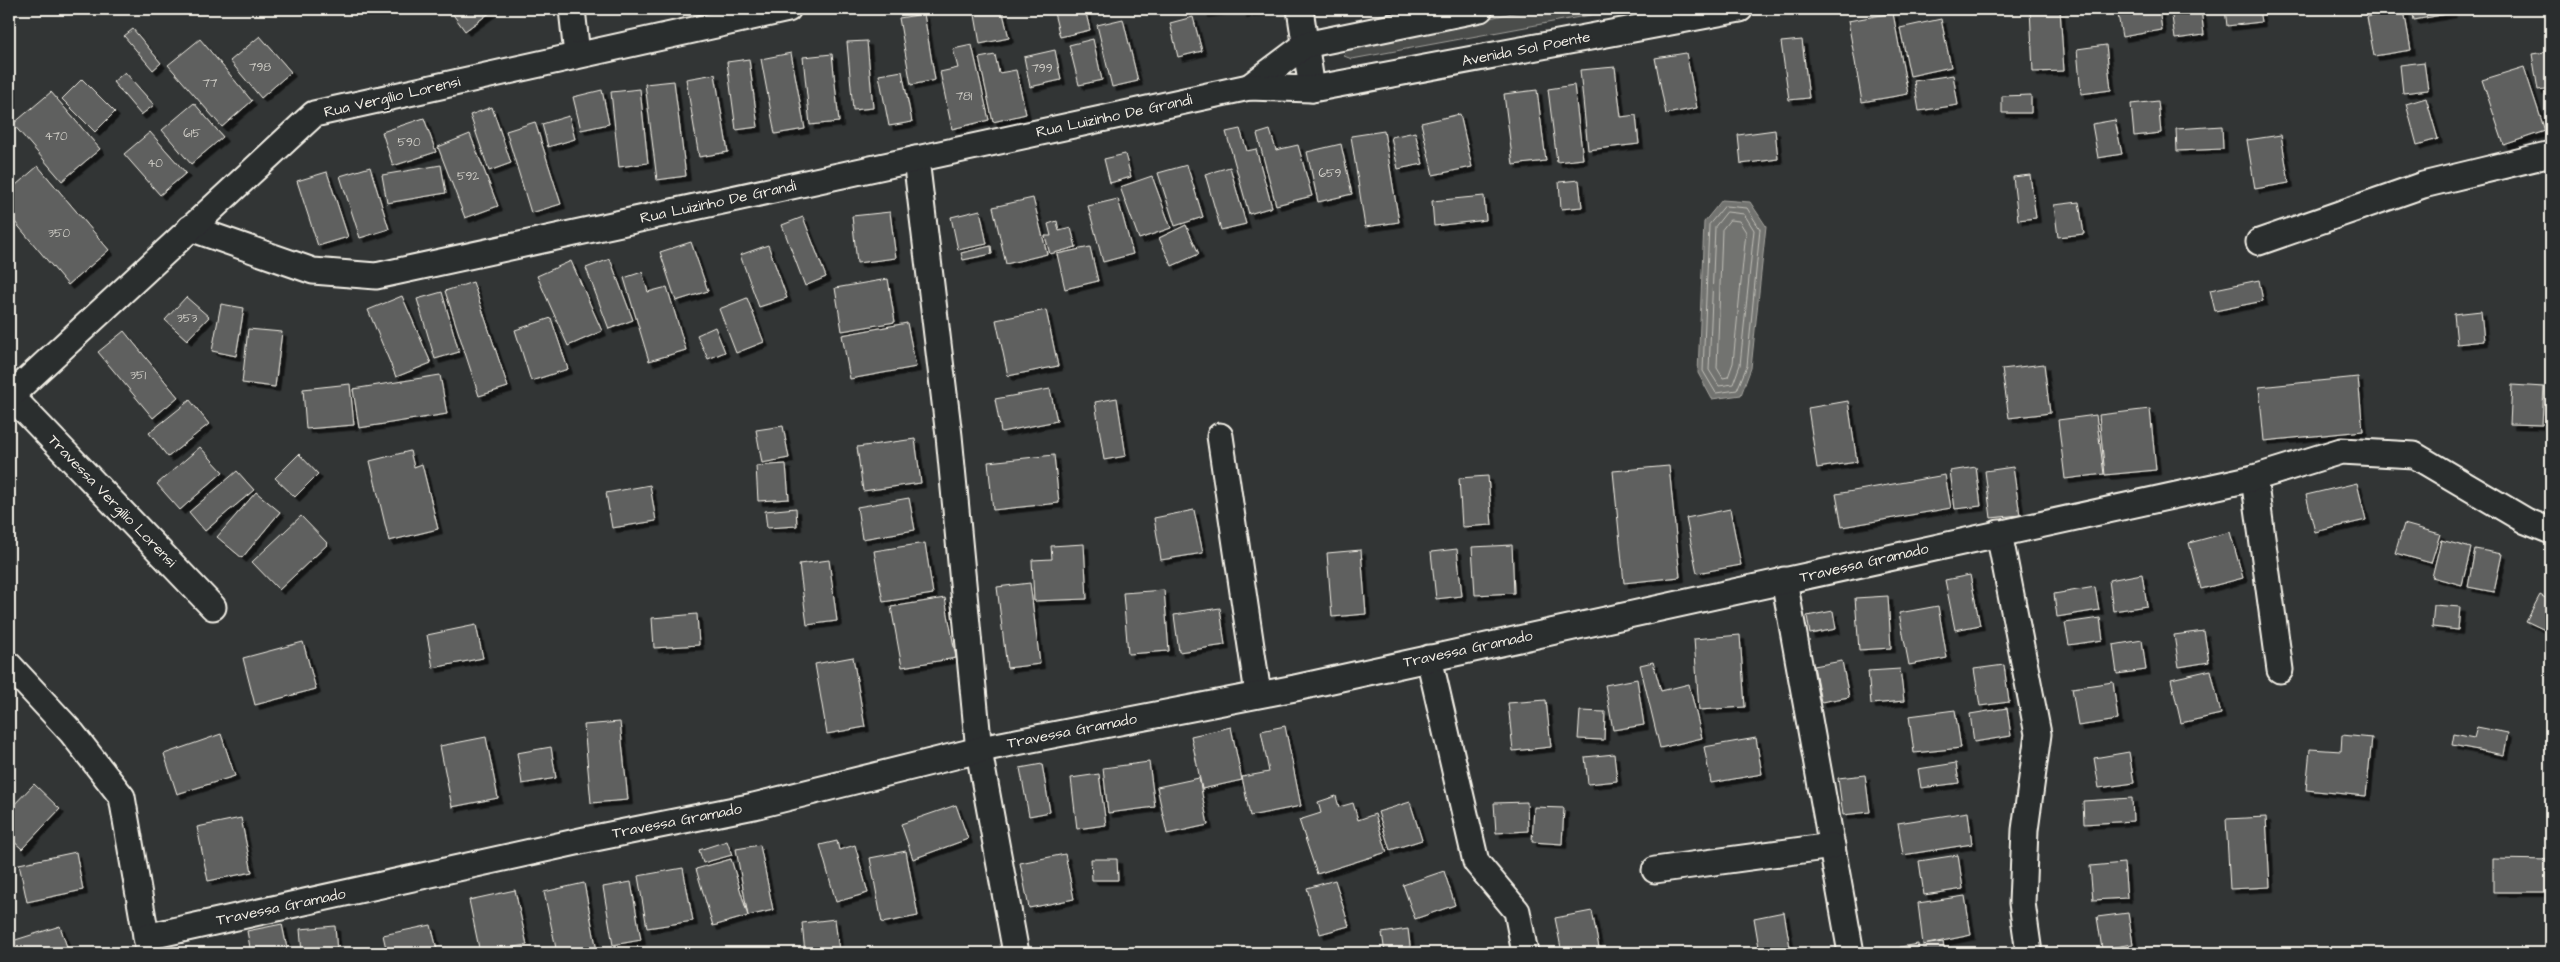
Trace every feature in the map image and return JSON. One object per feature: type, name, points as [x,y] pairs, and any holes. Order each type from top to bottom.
[{"type":"street","points":[[572,9],[577,56]]},
{"type":"street","name":"Rua Vergílio Lorensi","points":[[9,396],[314,114],[788,9]]},
{"type":"street","points":[[1300,9],[1312,89]]},
{"type":"street","points":[[1306,45],[1480,9]]},
{"type":"street","name":"Avenida Sol Poente","points":[[1312,89],[1740,9]]},
{"type":"street","name":"Rua Luizinho De Grandi","points":[[1249,87],[1306,45]]},
{"type":"street","name":"Rua Luizinho De Grandi","points":[[190,228],[313,271],[376,276],[1249,87],[1312,89]]},
{"type":"street","points":[[2259,242],[2423,186],[2551,154]]},
{"type":"street","points":[[916,159],[949,436],[980,751],[1016,953]]},
{"type":"street","name":"Travessa Vergílio Lorensi","points":[[9,396],[213,607]]},
{"type":"street","points":[[1220,436],[1258,694]]},
{"type":"street","name":"Travessa Gramado","points":[[147,945],[585,840],[754,806],[980,751],[1429,658],[1999,532],[2254,478],[2341,451],[2414,455],[2526,520],[2551,531]]},
{"type":"street","points":[[2254,478],[2280,670]]},
{"type":"street","points":[[1999,532],[2038,734],[2025,830],[2022,903],[2029,953]]},
{"type":"street","points":[[1784,580],[1851,953]]},
{"type":"street","points":[[1429,658],[1476,862],[1517,910],[1525,953]]},
{"type":"street","points":[[9,665],[72,733],[122,797],[147,945]]},
{"type":"street","points":[[1655,870],[1832,846]]},
{"type":"shaded area","points":[[1531,9],[1623,9],[1352,59],[1344,56],[1347,49]]},
{"type":"water","points":[[1722,200],[1750,202],[1766,226],[1751,368],[1741,395],[1712,399],[1698,373],[1704,222]]},
{"type":"building","points":[[449,9],[495,9],[465,31]]},
{"type":"building","points":[[974,9],[1002,9],[1009,38],[980,44]]},
{"type":"building","points":[[1053,9],[1085,9],[1090,30],[1060,37]]},
{"type":"building","points":[[1203,9],[1232,9],[1204,13]]},
{"type":"building","points":[[1242,9],[1272,9],[1272,10],[1242,13]]},
{"type":"building","points":[[2030,9],[2060,9],[2064,71],[2033,72]]},
{"type":"building","points":[[2117,9],[2159,9],[2162,30],[2122,37]]},
{"type":"building","points":[[2171,9],[2201,9],[2204,35],[2175,39]]},
{"type":"building","points":[[2225,9],[2259,9],[2261,22],[2227,26]]},
{"type":"building","points":[[2412,9],[2451,9],[2452,13],[2414,20]]},
{"type":"building","points":[[2404,10],[2411,50],[2374,56],[2367,17]]},
{"type":"building","points":[[1893,13],[1908,94],[1862,102],[1848,21]]},
{"type":"building","points":[[924,14],[935,80],[911,85],[899,18]]},
{"type":"building","points":[[1193,17],[1202,51],[1178,57],[1170,23]]},
{"type":"building","points":[[1123,19],[1138,81],[1112,87],[1097,25]]},
{"type":"building","points":[[1941,19],[1951,67],[1910,76],[1900,28]]},
{"type":"building","points":[[133,29],[161,63],[153,70],[124,36]]},
{"type":"building","points":[[260,36],[291,72],[261,98],[230,61]]},
{"type":"building","points":[[200,39],[252,101],[222,127],[168,65]]},
{"type":"building","points":[[1093,39],[1102,80],[1079,85],[1069,45]]},
{"type":"building","points":[[1802,40],[1809,98],[1789,100],[1781,42]]},
{"type":"building","points":[[867,41],[873,108],[853,110],[847,42]]},
{"type":"building","points":[[972,45],[989,120],[952,129],[940,72],[958,68],[953,49]]},
{"type":"building","points":[[2106,45],[2111,90],[2081,94],[2077,49]]},
{"type":"building","points":[[1055,50],[1061,80],[1030,87],[1024,57]]},
{"type":"building","points":[[2551,51],[2551,88],[2538,90],[2532,54]]},
{"type":"building","points":[[791,53],[805,129],[775,134],[761,59]]},
{"type":"building","points":[[1686,53],[1697,108],[1666,114],[1655,58]]},
{"type":"building","points":[[832,54],[839,122],[810,125],[803,57]]},
{"type":"building","points":[[995,55],[999,73],[1016,70],[1026,114],[993,122],[979,58]]},
{"type":"building","points":[[749,59],[758,127],[736,130],[727,62]]},
{"type":"building","points":[[2424,62],[2428,90],[2403,93],[2400,65]]},
{"type":"building","points":[[1615,67],[1621,117],[1636,115],[1639,144],[1588,150],[1580,70]]},
{"type":"building","points":[[2524,67],[2545,131],[2504,145],[2482,80]]},
{"type":"building","points":[[902,71],[912,122],[889,126],[879,75]]},
{"type":"building","points":[[125,72],[154,105],[141,115],[113,82]]},
{"type":"building","points":[[715,74],[728,152],[699,157],[686,79]]},
{"type":"building","points":[[1953,75],[1958,105],[1919,111],[1914,81]]},
{"type":"building","points":[[82,79],[115,112],[95,132],[62,99]]},
{"type":"building","points":[[674,81],[686,176],[657,180],[645,84]]},
{"type":"building","points":[[1574,85],[1583,159],[1557,162],[1548,89]]},
{"type":"building","points":[[640,89],[648,163],[619,167],[611,92]]},
{"type":"building","points":[[602,90],[609,124],[581,130],[573,97]]},
{"type":"building","points":[[1537,90],[1546,161],[1513,165],[1504,94]]},
{"type":"building","points":[[51,92],[100,149],[62,181],[13,124]]},
{"type":"building","points":[[2031,95],[2031,113],[2002,113],[2002,96]]},
{"type":"building","points":[[2426,98],[2438,139],[2417,145],[2406,104]]},
{"type":"building","points":[[2158,101],[2161,133],[2134,136],[2131,104]]},
{"type":"building","points":[[194,103],[223,137],[191,164],[162,130]]},
{"type":"building","points":[[492,107],[511,163],[489,171],[470,115]]},
{"type":"building","points":[[1460,114],[1472,167],[1433,175],[1421,123]]},
{"type":"building","points":[[569,116],[575,139],[548,147],[542,124]]},
{"type":"building","points":[[424,118],[436,152],[393,166],[382,132]]},
{"type":"building","points":[[2115,120],[2122,154],[2098,158],[2092,124]]},
{"type":"building","points":[[535,122],[561,204],[531,213],[506,131]]},
{"type":"building","points":[[2222,126],[2223,149],[2177,151],[2176,129]]},
{"type":"building","points":[[1240,129],[1247,151],[1256,149],[1272,207],[1249,214],[1226,132]]},
{"type":"building","points":[[1270,130],[1276,150],[1298,145],[1312,196],[1276,205],[1257,134]]},
{"type":"building","points":[[1775,130],[1778,159],[1741,164],[1738,135]]},
{"type":"building","points":[[1384,131],[1399,222],[1365,227],[1351,136]]},
{"type":"building","points":[[150,132],[186,173],[160,195],[124,154]]},
{"type":"building","points":[[1415,132],[1423,164],[1398,169],[1391,137]]},
{"type":"building","points":[[470,134],[498,206],[465,218],[438,147]]},
{"type":"building","points":[[2281,135],[2289,183],[2255,189],[2247,140]]},
{"type":"building","points":[[1341,144],[1352,194],[1318,202],[1307,152]]},
{"type":"building","points":[[1125,154],[1131,177],[1110,183],[1104,159]]},
{"type":"building","points":[[441,165],[446,193],[387,203],[382,175]]},
{"type":"building","points":[[1187,165],[1203,217],[1175,226],[1158,173]]},
{"type":"building","points":[[38,166],[109,250],[68,285],[9,215],[9,191]]},
{"type":"building","points":[[370,167],[389,229],[360,238],[340,176]]},
{"type":"building","points":[[1230,167],[1246,224],[1221,230],[1205,174]]},
{"type":"building","points":[[327,172],[348,237],[318,246],[297,181]]},
{"type":"building","points":[[2030,175],[2036,218],[2018,220],[2013,177]]},
{"type":"building","points":[[1152,176],[1171,228],[1139,239],[1120,187]]},
{"type":"building","points":[[1579,180],[1582,207],[1561,209],[1559,182]]},
{"type":"building","points":[[1484,196],[1486,220],[1434,226],[1432,201]]},
{"type":"building","points":[[1033,198],[1047,254],[1006,264],[993,207]]},
{"type":"building","points":[[1118,199],[1133,254],[1103,262],[1088,206]]},
{"type":"building","points":[[2079,202],[2084,234],[2058,237],[2054,205]]},
{"type":"building","points":[[980,210],[987,244],[958,250],[951,217]]},
{"type":"building","points":[[890,212],[896,258],[857,263],[852,216]]},
{"type":"building","points":[[803,217],[826,277],[805,286],[782,225]]},
{"type":"building","points":[[1057,221],[1059,231],[1071,228],[1076,247],[1050,254],[1045,236],[1051,236],[1048,224]]},
{"type":"building","points":[[1186,225],[1199,254],[1172,266],[1159,238]]},
{"type":"building","points":[[691,242],[708,291],[676,301],[660,252]]},
{"type":"building","points":[[768,245],[787,298],[759,307],[740,255]]},
{"type":"building","points":[[991,246],[992,254],[963,260],[961,253]]},
{"type":"building","points":[[1090,247],[1098,281],[1065,289],[1057,254]]},
{"type":"building","points":[[610,259],[633,320],[609,329],[586,268]]},
{"type":"building","points":[[571,261],[602,331],[568,346],[537,276]]},
{"type":"building","points":[[642,272],[648,292],[667,287],[686,350],[649,361],[624,278]]},
{"type":"building","points":[[888,279],[895,322],[842,331],[835,288]]},
{"type":"building","points":[[2259,280],[2263,301],[2215,311],[2210,290]]},
{"type":"building","points":[[473,282],[508,387],[479,396],[445,291]]},
{"type":"building","points":[[442,292],[459,352],[435,359],[417,299]]},
{"type":"building","points":[[402,296],[431,363],[396,377],[368,310]]},
{"type":"building","points":[[186,297],[209,317],[187,340],[165,320]]},
{"type":"building","points":[[747,298],[764,342],[736,353],[719,309]]},
{"type":"building","points":[[221,304],[244,308],[236,356],[212,351]]},
{"type":"building","points":[[1046,310],[1058,366],[1008,376],[996,320]]},
{"type":"building","points":[[2481,311],[2484,341],[2457,344],[2454,314]]},
{"type":"building","points":[[551,318],[568,369],[531,381],[515,330]]},
{"type":"building","points":[[907,323],[916,367],[850,379],[842,335]]},
{"type":"building","points":[[715,327],[725,352],[708,359],[697,335]]},
{"type":"building","points":[[248,329],[282,332],[275,387],[242,383]]},
{"type":"building","points":[[124,331],[178,397],[153,418],[98,352]]},
{"type":"building","points":[[2044,364],[2050,413],[2009,418],[2002,369]]},
{"type":"building","points":[[440,375],[447,414],[359,428],[353,389]]},
{"type":"building","points":[[2358,377],[2363,431],[2264,441],[2259,387]]},
{"type":"building","points":[[350,384],[354,425],[306,429],[303,389]]},
{"type":"building","points":[[2512,385],[2544,387],[2542,425],[2510,424]]},
{"type":"building","points":[[1050,389],[1057,421],[1001,432],[995,399]]},
{"type":"building","points":[[1117,398],[1126,456],[1104,460],[1095,402]]},
{"type":"building","points":[[190,400],[209,424],[168,457],[149,433]]},
{"type":"building","points":[[1848,401],[1857,462],[1817,468],[1808,408]]},
{"type":"building","points":[[2150,409],[2156,470],[2105,475],[2099,415]]},
{"type":"building","points":[[2096,415],[2104,474],[2065,479],[2058,420]]},
{"type":"building","points":[[783,426],[789,458],[762,463],[756,430]]},
{"type":"building","points":[[915,439],[921,483],[863,491],[857,447]]},
{"type":"building","points":[[200,447],[223,472],[180,510],[157,484]]},
{"type":"building","points":[[410,451],[414,467],[422,464],[438,529],[389,541],[370,461]]},
{"type":"building","points":[[299,454],[318,474],[295,497],[275,478]]},
{"type":"building","points":[[1054,455],[1059,503],[993,510],[988,462]]},
{"type":"building","points":[[786,464],[789,499],[758,501],[756,466]]},
{"type":"building","points":[[1669,466],[1680,577],[1624,583],[1613,471]]},
{"type":"building","points":[[1976,467],[1981,506],[1955,509],[1950,471]]},
{"type":"building","points":[[2013,467],[2020,515],[1991,518],[1985,471]]},
{"type":"building","points":[[237,471],[254,490],[205,531],[189,512]]},
{"type":"building","points":[[1945,475],[1951,508],[1842,527],[1836,494]]},
{"type":"building","points":[[1488,476],[1492,525],[1462,527],[1459,478]]},
{"type":"building","points":[[2357,483],[2366,520],[2315,532],[2306,495]]},
{"type":"building","points":[[650,485],[656,521],[612,528],[606,493]]},
{"type":"building","points":[[256,492],[280,512],[242,558],[217,537]]},
{"type":"building","points":[[909,498],[915,530],[862,539],[857,507]]},
{"type":"building","points":[[796,508],[797,526],[767,528],[765,511]]},
{"type":"building","points":[[1730,509],[1741,565],[1697,573],[1686,518]]},
{"type":"building","points":[[1194,510],[1203,553],[1161,560],[1154,518]]},
{"type":"building","points":[[301,516],[328,544],[279,590],[252,562]]},
{"type":"building","points":[[2404,524],[2440,534],[2431,563],[2395,553]]},
{"type":"building","points":[[2230,532],[2243,578],[2201,589],[2189,543]]},
{"type":"building","points":[[2441,540],[2471,548],[2462,585],[2432,577]]},
{"type":"building","points":[[925,543],[933,594],[883,602],[874,551]]},
{"type":"building","points":[[1084,544],[1087,599],[1034,601],[1032,560],[1052,559],[1051,546]]},
{"type":"building","points":[[1512,545],[1514,593],[1475,595],[1472,547]]},
{"type":"building","points":[[1457,549],[1462,596],[1436,599],[1431,552]]},
{"type":"building","points":[[2475,549],[2502,554],[2494,592],[2468,587]]},
{"type":"building","points":[[1361,550],[1366,614],[1332,617],[1327,553]]},
{"type":"building","points":[[829,560],[837,621],[807,625],[799,564]]},
{"type":"building","points":[[2142,574],[2147,606],[2113,611],[2109,580]]},
{"type":"building","points":[[1970,575],[1980,625],[1955,630],[1945,580]]},
{"type":"building","points":[[1030,583],[1040,664],[1007,668],[997,587]]},
{"type":"building","points":[[2095,587],[2099,610],[2057,617],[2054,594]]},
{"type":"building","points":[[1164,590],[1169,651],[1128,654],[1123,593]]},
{"type":"building","points":[[2540,595],[2551,601],[2551,628],[2549,632],[2526,621]]},
{"type":"building","points":[[1888,596],[1891,648],[1859,650],[1855,598]]},
{"type":"building","points":[[945,598],[956,658],[902,667],[891,607]]},
{"type":"building","points":[[2434,605],[2460,607],[2458,630],[2432,627]]},
{"type":"building","points":[[1938,606],[1947,658],[1909,665],[1899,613]]},
{"type":"building","points":[[1220,608],[1225,645],[1179,652],[1174,615]]},
{"type":"building","points":[[1833,611],[1836,629],[1810,634],[1807,616]]},
{"type":"building","points":[[697,614],[699,645],[654,648],[652,618]]},
{"type":"building","points":[[2100,618],[2103,640],[2069,645],[2065,623]]},
{"type":"building","points":[[476,625],[483,658],[433,668],[427,635]]},
{"type":"building","points":[[2204,631],[2209,662],[2179,667],[2174,635]]},
{"type":"building","points":[[1740,635],[1745,707],[1699,710],[1694,639]]},
{"type":"building","points":[[2142,640],[2146,670],[2117,674],[2113,645]]},
{"type":"building","points":[[303,642],[316,689],[255,705],[243,658]]},
{"type":"building","points":[[853,657],[865,727],[827,734],[815,664]]},
{"type":"building","points":[[1842,661],[1849,697],[1821,702],[1814,666]]},
{"type":"building","points":[[1653,662],[1661,691],[1689,684],[1702,738],[1660,748],[1640,665]]},
{"type":"building","points":[[2004,665],[2009,702],[1980,706],[1974,669]]},
{"type":"building","points":[[1900,669],[1904,701],[1871,704],[1868,671]]},
{"type":"building","points":[[2211,670],[2221,714],[2181,723],[2171,679]]},
{"type":"building","points":[[1637,679],[1644,725],[1613,730],[1605,685]]},
{"type":"building","points":[[2113,682],[2118,720],[2078,726],[2072,688]]},
{"type":"building","points":[[1546,700],[1551,747],[1513,751],[1508,703]]},
{"type":"building","points":[[2007,708],[2011,736],[1974,742],[1970,714]]},
{"type":"building","points":[[1955,710],[1961,748],[1914,753],[1909,716]]},
{"type":"building","points":[[1580,711],[1605,712],[1604,740],[1578,739]]},
{"type":"building","points":[[620,722],[628,800],[591,803],[584,725]]},
{"type":"building","points":[[1285,726],[1301,806],[1250,816],[1242,777],[1269,772],[1261,731]]},
{"type":"building","points":[[1231,727],[1242,780],[1202,789],[1191,736]]},
{"type":"building","points":[[2477,727],[2508,733],[2504,755],[2452,745],[2454,734],[2474,738]]},
{"type":"building","points":[[221,734],[235,776],[177,794],[164,754]]},
{"type":"building","points":[[2342,735],[2372,738],[2366,796],[2306,790],[2310,749],[2341,751]]},
{"type":"building","points":[[486,737],[498,798],[452,807],[440,746]]},
{"type":"building","points":[[1756,738],[1762,774],[1711,783],[1704,747]]},
{"type":"building","points":[[551,747],[556,778],[522,784],[517,753]]},
{"type":"building","points":[[2129,752],[2134,783],[2099,788],[2094,758]]},
{"type":"building","points":[[1614,754],[1617,781],[1588,784],[1585,757]]},
{"type":"building","points":[[1149,762],[1155,807],[1108,813],[1103,768]]},
{"type":"building","points":[[1956,763],[1959,783],[1921,788],[1918,769]]},
{"type":"building","points":[[1042,764],[1050,812],[1029,816],[1020,768]]},
{"type":"building","points":[[1099,774],[1106,825],[1077,829],[1071,778]]},
{"type":"building","points":[[1865,775],[1870,812],[1843,815],[1838,778]]},
{"type":"building","points":[[1199,778],[1208,825],[1167,834],[1157,787]]},
{"type":"building","points":[[34,784],[60,809],[22,849],[9,837],[9,810]]},
{"type":"building","points":[[1336,796],[1339,807],[1353,803],[1358,820],[1375,814],[1387,852],[1317,874],[1299,820],[1321,813],[1318,802]]},
{"type":"building","points":[[2132,798],[2133,821],[2084,824],[2083,801]]},
{"type":"building","points":[[1410,802],[1422,840],[1390,850],[1378,812]]},
{"type":"building","points":[[1527,802],[1528,831],[1496,833],[1494,803]]},
{"type":"building","points":[[956,805],[968,839],[913,859],[901,824]]},
{"type":"building","points":[[1534,807],[1564,808],[1562,844],[1532,842]]},
{"type":"building","points":[[1968,812],[1972,844],[1903,855],[1898,823]]},
{"type":"building","points":[[2266,817],[2270,887],[2230,889],[2226,819]]},
{"type":"building","points":[[241,818],[252,872],[208,881],[197,827]]},
{"type":"building","points":[[727,841],[732,855],[703,863],[699,850]]},
{"type":"building","points":[[837,841],[839,850],[855,845],[868,893],[836,902],[820,845]]},
{"type":"building","points":[[760,845],[773,910],[748,916],[736,849]]},
{"type":"building","points":[[906,851],[918,916],[882,923],[870,858]]},
{"type":"building","points":[[76,852],[83,890],[27,902],[19,864]]},
{"type":"building","points":[[1065,854],[1074,899],[1029,908],[1020,863]]},
{"type":"building","points":[[1958,855],[1963,889],[1924,895],[1919,861]]},
{"type":"building","points":[[731,859],[748,916],[713,926],[696,869]]},
{"type":"building","points":[[1091,859],[1117,859],[1118,880],[1092,880]]},
{"type":"building","points":[[2493,859],[2551,860],[2550,892],[2493,892]]},
{"type":"building","points":[[2124,863],[2127,898],[2093,900],[2090,866]]},
{"type":"building","points":[[683,868],[693,921],[647,928],[638,876]]},
{"type":"building","points":[[1444,871],[1455,905],[1415,919],[1403,885]]},
{"type":"building","points":[[1335,880],[1349,926],[1320,934],[1307,888]]},
{"type":"building","points":[[631,882],[641,940],[613,945],[603,887]]},
{"type":"building","points":[[584,883],[597,951],[557,953],[544,892]]},
{"type":"building","points":[[515,890],[527,945],[480,953],[469,900]]},
{"type":"building","points":[[1965,896],[1971,935],[1923,945],[1918,903]]},
{"type":"building","points":[[1592,911],[1600,953],[1562,953],[1555,918]]},
{"type":"building","points":[[1784,912],[1791,953],[1760,953],[1754,918]]},
{"type":"building","points":[[2128,913],[2133,944],[2102,949],[2097,917]]},
{"type":"building","points":[[835,919],[839,951],[805,953],[802,923]]},
{"type":"building","points":[[282,924],[288,953],[251,953],[247,931]]},
{"type":"building","points":[[431,925],[438,953],[387,953],[383,935]]},
{"type":"building","points":[[60,926],[69,953],[9,953],[9,942]]},
{"type":"building","points":[[335,926],[337,953],[302,953],[300,929]]},
{"type":"building","points":[[1408,929],[1411,953],[1385,953],[1382,933]]},
{"type":"building","points":[[1943,942],[1945,953],[1924,953],[1923,945]]},
{"type":"building","points":[[1918,944],[1919,953],[1900,953],[1900,947]]}]
